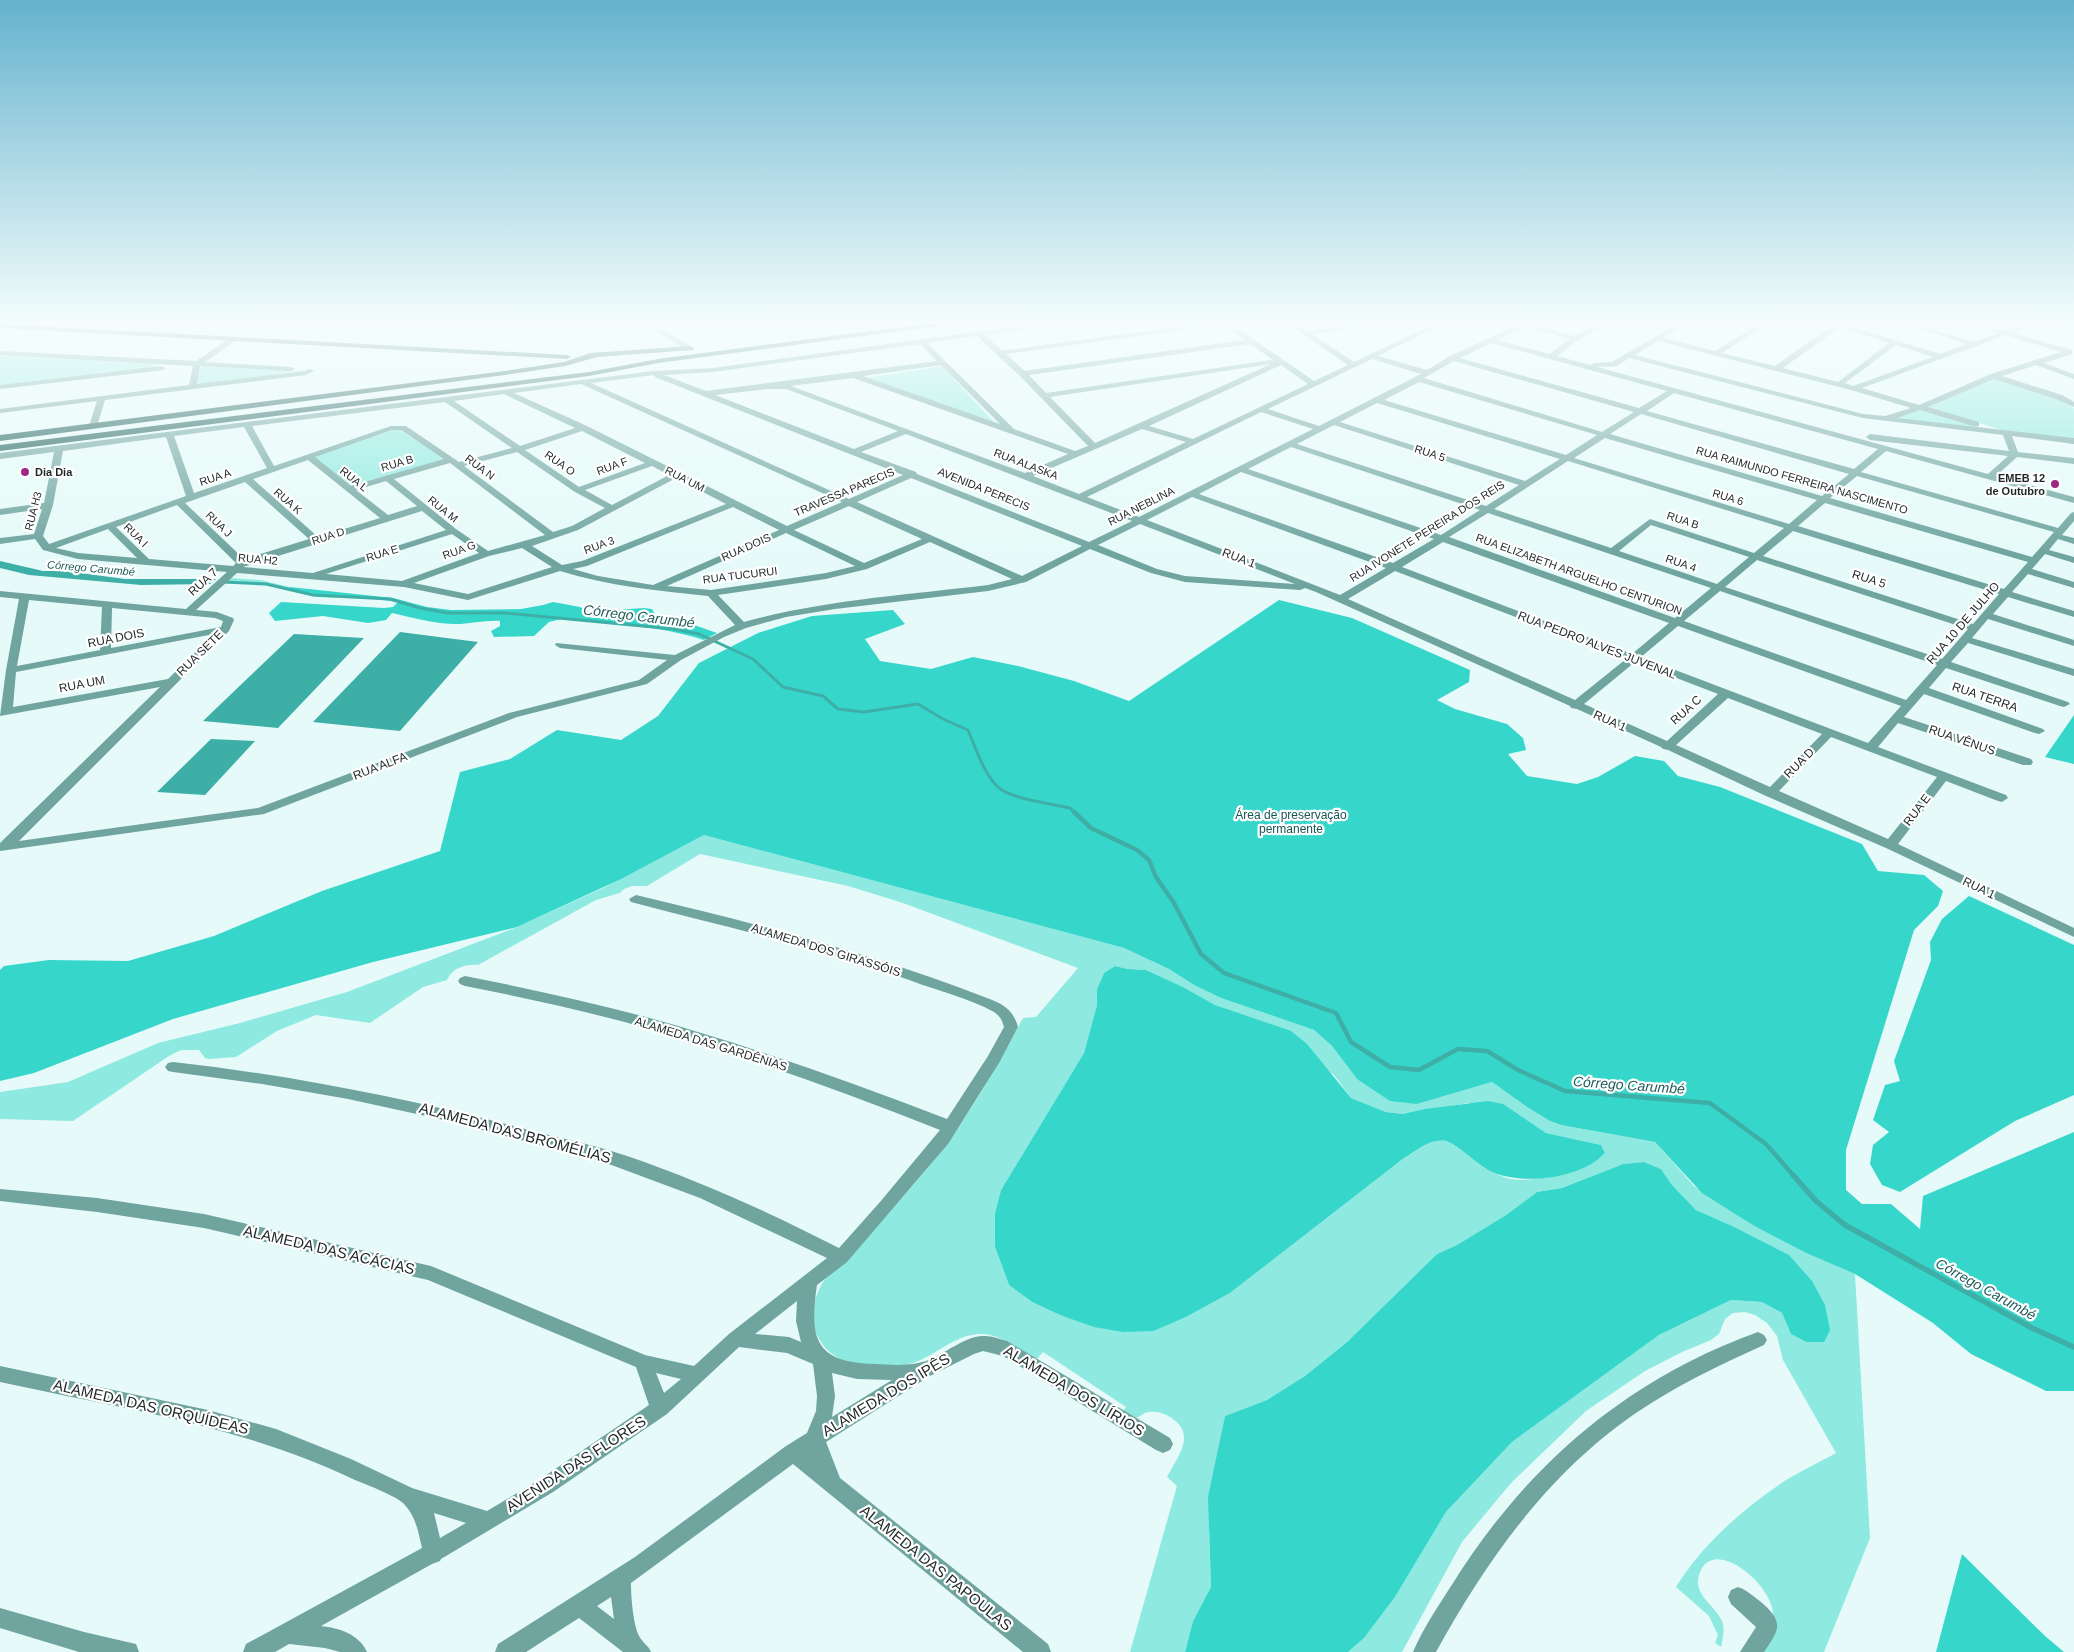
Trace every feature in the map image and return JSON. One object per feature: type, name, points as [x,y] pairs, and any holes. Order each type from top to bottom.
[{"type":"main road","points":[[0,438],[286,401]]},
{"type":"main road","points":[[0,448],[369,401]]},
{"type":"street","points":[[0,411],[78,401]]},
{"type":"street","points":[[93,426],[101,401]]},
{"type":"street","points":[[0,456],[430,401]]},
{"type":"street","name":"RUA O","points":[[449,401],[578,490],[613,508]]},
{"type":"street","name":"RUA UM","points":[[525,401],[678,474],[784,530],[864,567]]},
{"type":"street","points":[[625,401],[1022,580]]},
{"type":"street","name":"AVENIDA PERECIS","points":[[734,401],[855,452],[1154,571],[1185,579],[1286,585],[1320,590]]},
{"type":"street","name":"RUA ALASKA","points":[[824,401],[1141,520]]},
{"type":"street","points":[[926,401],[1075,454]]},
{"type":"street","points":[[981,401],[1014,433]]},
{"type":"street","points":[[1049,401],[1093,446]]},
{"type":"street","points":[[1025,476],[1195,401]]},
{"type":"street","points":[[1079,497],[1281,401]]},
{"type":"street","name":"RUA NEBLINA","points":[[742,626],[805,611],[988,588],[1022,580],[1375,401]]},
{"type":"street","name":"RUA 6","points":[[1381,401],[2074,614]]},
{"type":"street","name":"RUA RAIMUNDO FERREIRA NASCIMENTO","points":[[1491,401],[2034,560]]},
{"type":"street","points":[[1601,401],[2058,533],[2074,541]]},
{"type":"street","name":"RUA IVONETE PEREIRA DOS REIS","points":[[1341,599],[1442,538],[1656,401]]},
{"type":"street","points":[[1710,401],[2074,500]]},
{"type":"street","points":[[1801,401],[1842,412],[1884,419],[2074,442]]},
{"type":"street","points":[[1900,401],[2008,434]]},
{"type":"street","points":[[1884,419],[1935,401]]},
{"type":"street","points":[[1262,410],[1320,429]]},
{"type":"street","name":"RUA 5","points":[[1333,422],[1526,484]]},
{"type":"street","points":[[247,425],[271,468]]},
{"type":"street","points":[[1141,426],[1194,442]]},
{"type":"street","name":"RUA A","points":[[46,548],[271,468],[391,428]]},
{"type":"street","name":"RUA N","points":[[391,428],[403,428],[455,462],[551,535]]},
{"type":"street","points":[[455,462],[519,448],[584,428]]},
{"type":"street","points":[[855,452],[906,431]]},
{"type":"street","points":[[1826,432],[2074,461]]},
{"type":"street","points":[[2008,434],[2015,454]]},
{"type":"street","points":[[169,435],[191,497]]},
{"type":"street","name":"RUA 4","points":[[1290,444],[2064,704]]},
{"type":"street","points":[[1575,706],[1884,448]]},
{"type":"street","name":"RUA H3","points":[[46,548],[40,543],[38,536],[48,505],[59,449]]},
{"type":"street","points":[[1989,477],[2015,454]]},
{"type":"street","name":"RUA L","points":[[308,456],[386,518]]},
{"type":"street","name":"RUA B","points":[[349,489],[455,462]]},
{"type":"street","name":"RUA F","points":[[578,490],[653,463]]},
{"type":"street","name":"RUA ELIZABETH ARGUELHO CENTURION","points":[[1241,469],[1442,538],[1908,705]]},
{"type":"street","points":[[524,545],[576,528],[678,474]]},
{"type":"street","name":"TRAVESSA PARECIS","points":[[784,530],[913,474]]},
{"type":"street","name":"RUA K","points":[[246,478],[316,540]]},
{"type":"street","name":"RUA M","points":[[388,479],[453,531],[486,554]]},
{"type":"street","name":"RUA PEDRO ALVES JUVENAL","points":[[1192,494],[1394,567],[1724,694],[1871,747],[2002,798]]},
{"type":"street","name":"RUA J","points":[[179,502],[239,566]]},
{"type":"street","name":"RUA 3","points":[[468,597],[560,568],[584,564],[607,556],[733,504]]},
{"type":"street","points":[[0,512],[48,505]]},
{"type":"street","name":"RUA D","points":[[239,566],[424,507]]},
{"type":"street","name":"RUA 10 DE JULHO","points":[[1871,747],[2074,515]]},
{"type":"street","name":"RUA 1","points":[[1141,520],[1341,599],[1575,706],[1890,845],[2074,933]]},
{"type":"street","name":"RUA B","points":[[1612,552],[1650,522],[1754,557]]},
{"type":"street","name":"RUA I","points":[[110,526],[145,561]]},
{"type":"street","name":"RUA DOIS","points":[[654,588],[784,530]]},
{"type":"street","name":"RUA E","points":[[311,576],[453,531]]},
{"type":"street","points":[[0,540],[38,536]]},
{"type":"street","name":"RUA TUCURUI","points":[[524,545],[560,568],[597,579],[654,588],[710,593],[826,576],[864,567],[932,538]]},
{"type":"street","name":"RUA G","points":[[404,584],[486,554],[524,545]]},
{"type":"street","name":"RUA H2","points":[[46,548],[78,556],[239,566],[311,576],[404,584],[468,597]]},
{"type":"street","points":[[2042,551],[2074,560]]},
{"type":"street","name":"RUA 5","points":[[1754,557],[1975,628]]},
{"type":"street","name":"RUA 7","points":[[188,612],[239,566]]},
{"type":"street","points":[[2026,570],[2074,585]]},
{"type":"street","points":[[710,593],[742,626]]},
{"type":"street","name":"RUA SETE","points":[[0,594],[188,612],[217,616],[229,620],[225,629],[2,847]]},
{"type":"street","points":[[4,713],[25,596]]},
{"type":"street","points":[[105,652],[107,604]]},
{"type":"street","points":[[1986,616],[2074,643]]},
{"type":"street","name":"RUA ALFA","points":[[2,847],[260,811],[513,716],[643,682],[677,658],[720,635],[742,626]]},
{"type":"street","name":"RUA DOIS","points":[[11,670],[225,629]]},
{"type":"street","points":[[1965,639],[2074,674]]},
{"type":"street","points":[[560,645],[677,658]]},
{"type":"street","name":"RUA UM","points":[[4,713],[170,682]]},
{"type":"street","name":"RUA TERRA","points":[[1921,689],[2038,730]]},
{"type":"street","name":"RUA C","points":[[1667,747],[1724,694]]},
{"type":"street","name":"RUA VÊNUS","points":[[1896,718],[2027,762]]},
{"type":"street","name":"RUA D","points":[[1770,793],[1829,733]]},
{"type":"street","name":"RUA E","points":[[1890,845],[1944,776]]},
{"type":"street","name":"ALAMEDA DOS GIRASSÓIS","points":[[636,899],[718,918],[828,948],[903,973],[994,1007],[1008,1017]]},
{"type":"street","name":"ALAMEDA DAS GARDÊNIAS","points":[[465,982],[538,996],[672,1030],[861,1091],[950,1127]]},
{"type":"street","name":"AVENIDA DAS FLORES","points":[[254,1652],[433,1554],[554,1481],[660,1408],[735,1339],[810,1283],[841,1257],[918,1171],[950,1127],[1007,1036],[1011,1027],[1008,1017]]},
{"type":"street","name":"ALAMEDA DAS BROMÉLIAS","points":[[173,1067],[243,1075],[376,1098],[469,1120],[621,1161],[747,1211],[841,1257]]},
{"type":"street","name":"ALAMEDA DAS ACÁCIAS","points":[[0,1195],[97,1205],[204,1221],[431,1274],[643,1362],[698,1375]]},
{"type":"street","points":[[810,1283],[806,1304],[805,1326],[812,1346],[821,1359],[826,1396],[826,1411],[815,1437],[832,1483]]},
{"type":"street","points":[[735,1339],[789,1345],[834,1365],[864,1372],[924,1370]]},
{"type":"street","points":[[1424,1652],[1457,1594],[1493,1540],[1530,1495],[1565,1458],[1608,1421],[1686,1371],[1716,1356],[1758,1340]]},
{"type":"street","name":"ALAMEDA DOS IPÊS","points":[[792,1452],[924,1370],[962,1350],[983,1343]]},
{"type":"street","name":"ALAMEDA DOS LÍRIOS","points":[[983,1343],[1007,1349],[1163,1444]]},
{"type":"street","points":[[643,1362],[660,1408]]},
{"type":"street","name":"ALAMEDA DAS ORQUÍDEAS","points":[[0,1374],[208,1418],[276,1438],[344,1465],[410,1496],[489,1521]]},
{"type":"street","points":[[506,1652],[621,1578],[705,1519],[792,1452]]},
{"type":"street","name":"ALAMEDA DAS PAPOULAS","points":[[792,1452],[1040,1652]]},
{"type":"street","name":"ALAMEDA DAS ORQUÍDEAS","points":[[410,1496],[426,1518],[433,1554]]},
{"type":"street","points":[[621,1578],[621,1606],[636,1648]]},
{"type":"street","points":[[1738,1597],[1766,1620],[1767,1630],[1751,1652]]},
{"type":"street","points":[[580,1606],[636,1648]]},
{"type":"street","points":[[0,1618],[84,1643],[128,1652]]},
{"type":"street","points":[[289,1634],[335,1640],[353,1648],[356,1652]]},
{"type":"shaded area","points":[[933,401],[975,401],[994,422]]},
{"type":"shaded area","points":[[1941,401],[2061,401],[2074,408],[2074,440],[2011,433],[1928,407]]},
{"type":"shaded area","points":[[1922,409],[1987,429],[1893,418]]},
{"type":"shaded area","points":[[393,430],[400,430],[447,460],[351,488],[313,456]]},
{"type":"shaded area","points":[[0,561],[43,571],[65,571],[125,579],[216,579],[210,584],[141,585],[29,575],[0,568]]},
{"type":"shaded area","points":[[230,578],[260,580],[290,587],[287,590],[261,584],[225,583]]},
{"type":"shaded area","points":[[400,632],[478,642],[400,731],[313,722]]},
{"type":"shaded area","points":[[294,634],[364,638],[278,728],[203,721]]},
{"type":"shaded area","points":[[211,739],[255,741],[205,795],[157,792]]},
{"type":"shaded area","points":[[704,835],[1124,948],[1169,969],[1194,985],[1221,998],[1314,1030],[1332,1046],[1357,1079],[1417,1104],[1492,1082],[1550,1121],[1561,1125],[1655,1142],[1694,1186],[1756,1227],[1806,1253],[1855,1274],[1870,1538],[1824,1652],[1753,1652],[1772,1622],[1772,1606],[1755,1580],[1743,1569],[1729,1562],[1717,1559],[1706,1563],[1699,1575],[1698,1582],[1702,1594],[1722,1621],[1724,1631],[1721,1647],[1715,1643],[1718,1635],[1709,1616],[1676,1587],[1708,1545],[1761,1497],[1798,1473],[1836,1453],[1783,1360],[1777,1336],[1767,1323],[1755,1315],[1745,1312],[1733,1313],[1725,1319],[1719,1334],[1711,1340],[1645,1371],[1586,1411],[1511,1483],[1462,1542],[1402,1652],[1348,1652],[1364,1638],[1395,1597],[1446,1512],[1512,1442],[1659,1335],[1731,1300],[1762,1302],[1782,1313],[1791,1334],[1806,1342],[1730,1225],[1696,1210],[1672,1185],[1661,1169],[1644,1162],[1623,1164],[1562,1188],[1537,1192],[1506,1215],[1457,1245],[1437,1254],[1347,1342],[1305,1376],[1267,1400],[1225,1416],[1217,1457],[1209,1532],[1211,1587],[1193,1621],[1185,1652],[1130,1652],[1177,1486],[1167,1477],[1182,1448],[1184,1440],[1180,1426],[1171,1418],[1159,1413],[1147,1412],[1135,1418],[1120,1415],[1126,1407],[1043,1352],[1036,1360],[1010,1343],[988,1335],[971,1335],[961,1338],[914,1363],[868,1369],[858,1367],[833,1354],[824,1346],[814,1325],[813,1314],[819,1290],[825,1279],[911,1188],[943,1149],[975,1102],[1023,1018],[1036,1017],[1078,968],[903,903],[848,886],[700,854],[647,886],[632,886],[620,893],[596,900],[478,965],[469,965],[452,972],[447,980],[423,987],[370,1023],[316,1015],[277,1031],[236,1057],[209,1059],[205,1058],[199,1050],[181,1050],[169,1056],[73,1121],[0,1119],[0,1092],[68,1082],[158,1043],[240,1023],[347,992],[517,927],[603,888]],"holes":[[[1115,966],[1146,970],[1183,987],[1215,1005],[1251,1019],[1334,1075],[1351,1098],[1386,1112],[1403,1114],[1468,1103],[1526,1120],[1546,1133],[1601,1145],[1605,1153],[1587,1165],[1575,1170],[1547,1177],[1521,1180],[1500,1176],[1451,1143],[1435,1141],[1404,1158],[1230,1293],[1186,1317],[1154,1331],[1060,1315],[1032,1302],[1009,1285],[995,1247],[995,1213],[1001,1190],[1084,1053],[1097,1005],[1097,989],[1104,973]]]},
{"type":"green space","points":[[290,587],[393,598],[427,607],[451,610],[521,609],[553,602],[580,607],[587,610],[591,618],[599,618],[614,610],[644,608],[652,609],[662,620],[677,619],[717,633],[704,640],[651,628],[561,619],[549,622],[534,636],[494,637],[491,631],[500,626],[500,621],[461,624],[444,623],[392,613],[386,620],[368,623],[323,616],[275,621],[269,613],[281,602],[384,608],[393,607],[398,602],[367,598],[319,597],[287,590]]},
{"type":"green space","name":"Área de preservação permanente","points":[[1279,600],[1352,618],[1470,670],[1469,682],[1437,700],[1455,709],[1507,724],[1523,738],[1526,750],[1508,754],[1527,776],[1577,784],[1598,777],[1635,756],[1664,761],[1678,776],[1720,787],[1862,844],[1878,871],[1924,875],[1943,891],[1938,906],[1914,930],[1846,1150],[1846,1190],[1862,1204],[1891,1204],[1920,1229],[1923,1196],[2074,1132],[2074,1391],[2046,1391],[1971,1354],[1933,1323],[1855,1274],[1806,1253],[1756,1227],[1702,1193],[1655,1142],[1561,1125],[1550,1121],[1492,1082],[1417,1104],[1390,1101],[1357,1079],[1332,1046],[1314,1030],[1221,998],[1194,985],[1169,969],[1124,948],[704,835],[621,879],[517,927],[373,962],[173,1019],[34,1073],[0,1081],[0,970],[4,966],[49,960],[128,961],[214,936],[322,891],[440,851],[460,772],[510,759],[557,730],[621,740],[658,716],[699,663],[758,633],[812,616],[893,610],[905,624],[865,639],[880,661],[931,669],[973,657],[1018,666],[1074,681],[1129,701]]},
{"type":"green space","points":[[2074,715],[2074,764],[2045,757]]},
{"type":"green space","points":[[1969,896],[2074,945],[2074,1095],[2015,1121],[1900,1192],[1882,1185],[1870,1164],[1873,1145],[1889,1132],[1873,1120],[1885,1085],[1900,1081],[1894,1061],[1931,960],[1930,942],[1942,919]]},
{"type":"green space","points":[[1115,966],[1146,970],[1183,987],[1215,1005],[1291,1031],[1307,1044],[1351,1098],[1386,1112],[1403,1114],[1425,1109],[1488,1101],[1503,1104],[1546,1133],[1601,1145],[1605,1153],[1581,1169],[1566,1174],[1534,1179],[1518,1178],[1503,1176],[1490,1171],[1451,1143],[1435,1141],[1404,1158],[1230,1293],[1186,1317],[1154,1331],[1123,1332],[1094,1327],[1060,1315],[1032,1302],[1009,1285],[995,1247],[995,1213],[1001,1190],[1084,1053],[1097,1005],[1097,989],[1104,973]]},
{"type":"green space","points":[[1644,1162],[1661,1169],[1672,1185],[1696,1210],[1789,1255],[1812,1281],[1825,1305],[1830,1330],[1824,1342],[1806,1342],[1791,1334],[1782,1313],[1762,1302],[1731,1300],[1659,1335],[1512,1442],[1446,1512],[1395,1597],[1364,1638],[1348,1652],[1185,1652],[1193,1621],[1211,1587],[1208,1497],[1225,1416],[1267,1400],[1305,1376],[1347,1342],[1437,1254],[1457,1245],[1506,1215],[1537,1192],[1562,1188],[1623,1164]]},
{"type":"green space","points":[[1962,1554],[2045,1636],[2064,1652],[1936,1652]]},
{"type":"waterway","name":"Córrego Carumbé","points":[[223,582],[266,584],[313,595],[390,599],[420,608],[448,613],[506,613],[674,629],[699,634],[753,659],[783,687],[823,696],[838,709],[864,712],[918,704],[943,719],[968,730],[989,777],[999,788],[1023,798],[1070,808],[1074,812]]},
{"type":"waterway","name":"Córrego Carumbé","points":[[1074,812],[1091,828],[1137,850],[1149,860],[1156,877],[1174,903],[1201,954],[1224,973],[1336,1013],[1351,1042],[1390,1067],[1419,1070],[1458,1049],[1487,1051],[1518,1070],[1565,1091],[1710,1103],[1766,1144],[1794,1176]]},
{"type":"waterway","name":"Córrego Carumbé","points":[[1793,1175],[1816,1201],[1845,1225],[2032,1328],[2074,1347]]},
{"type":"place","name":"Dia Dia","points":[[25,472]]},
{"type":"place","name":"EMEB 12 de Outubro","points":[[2055,484]]}]
